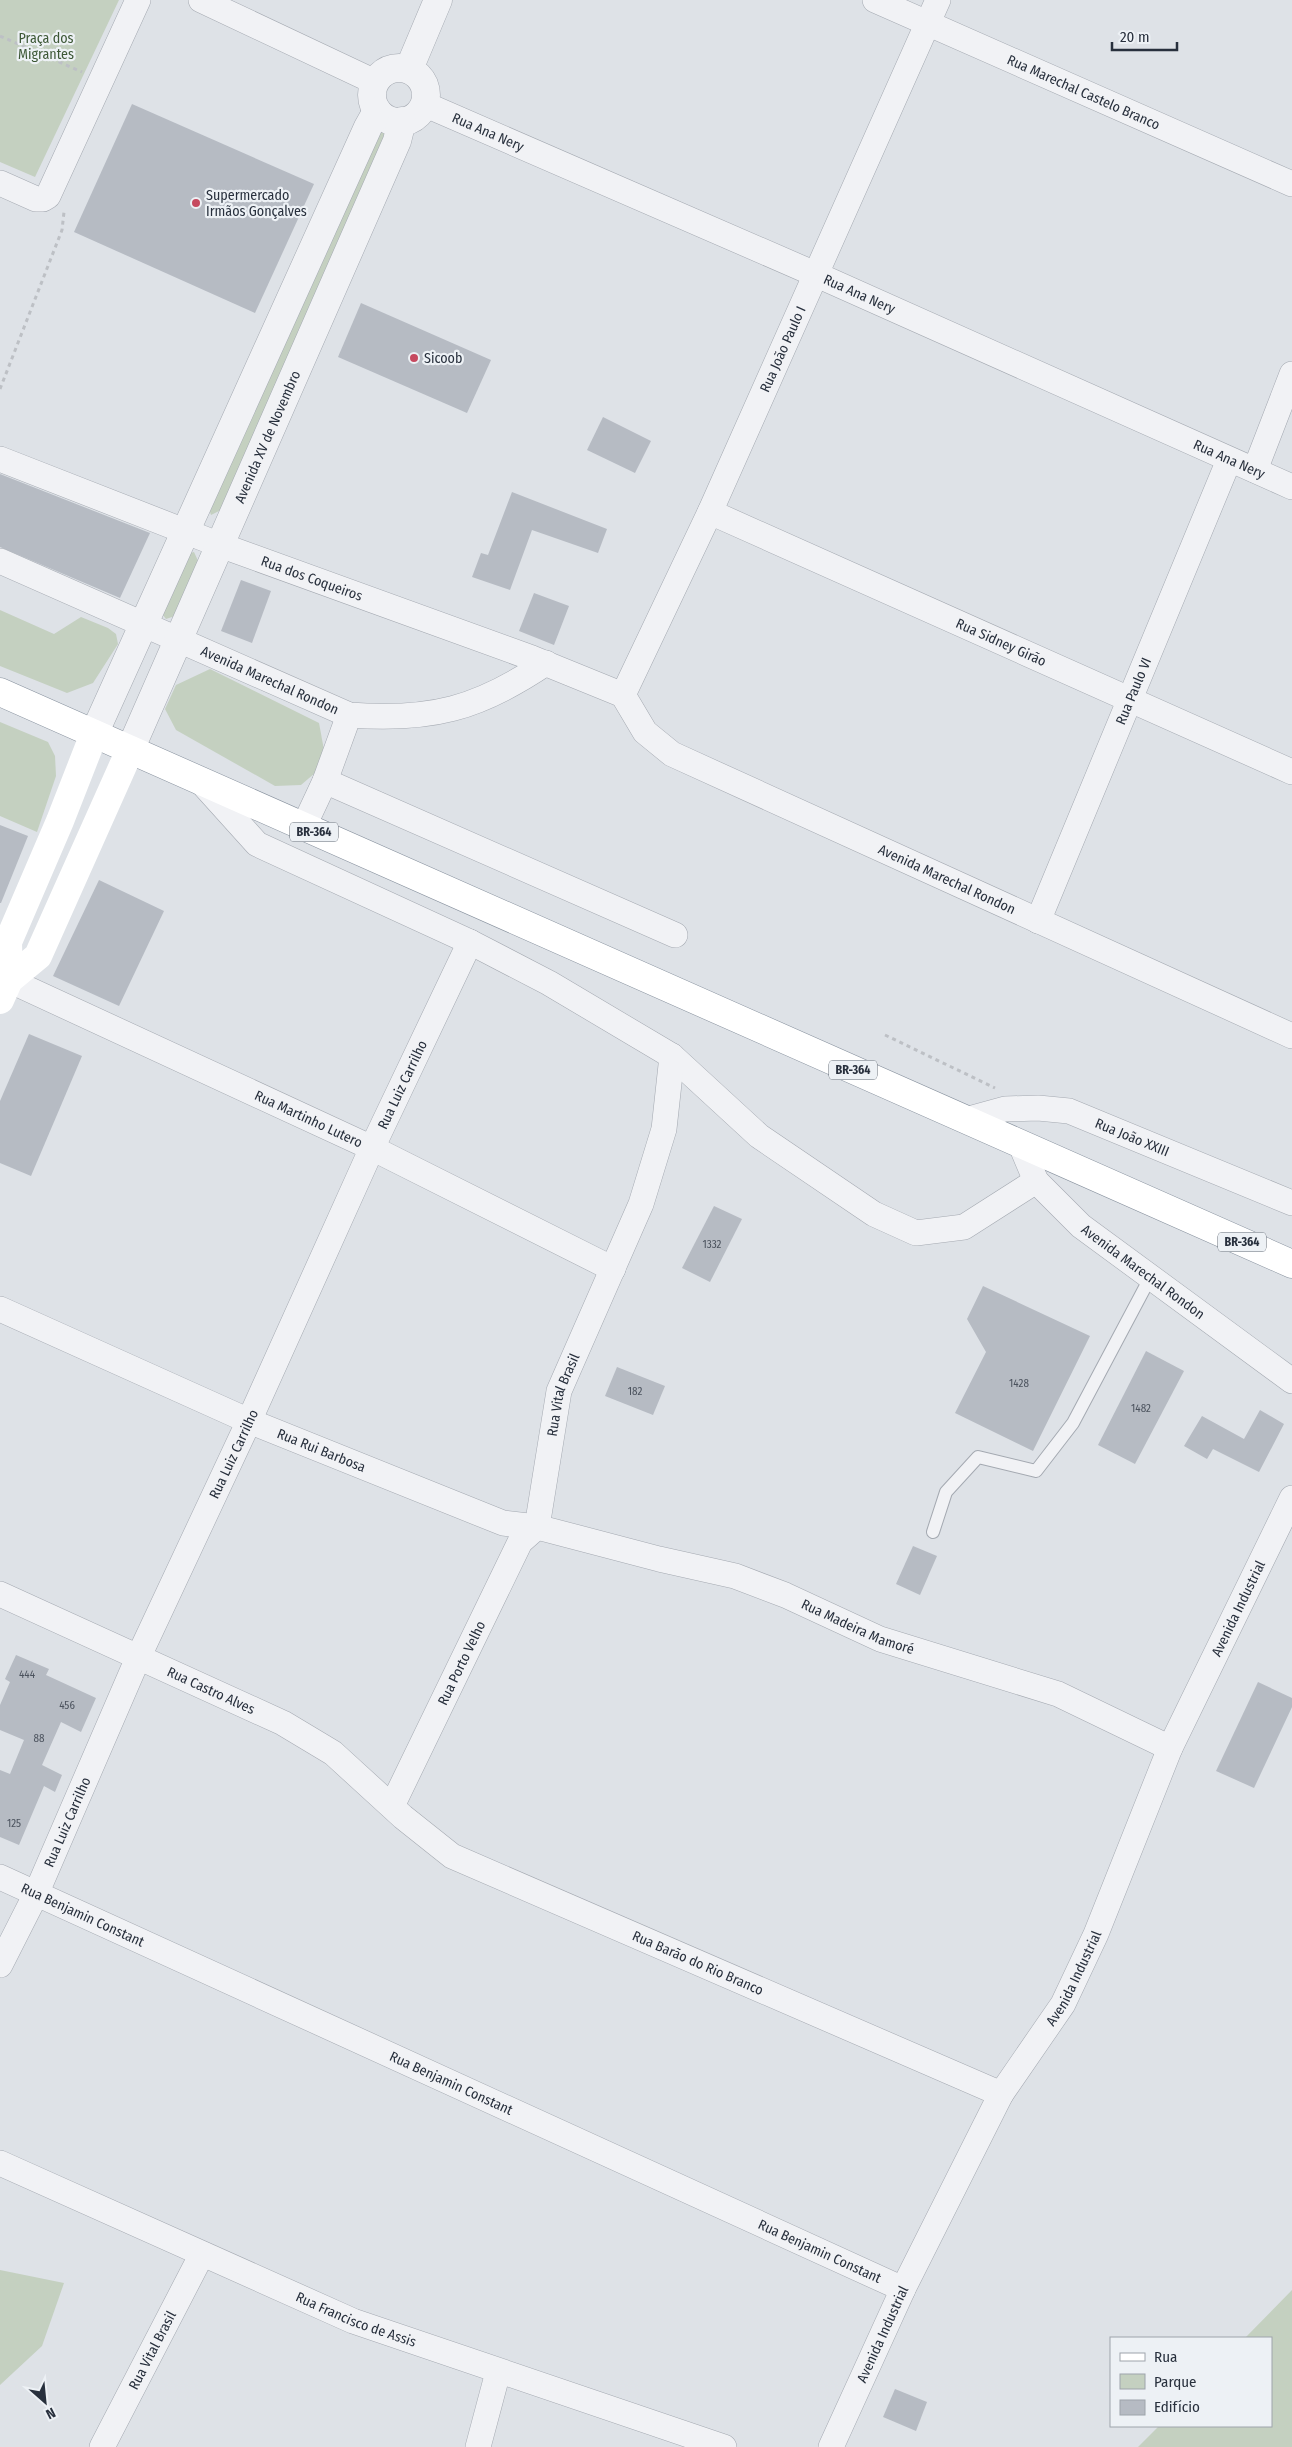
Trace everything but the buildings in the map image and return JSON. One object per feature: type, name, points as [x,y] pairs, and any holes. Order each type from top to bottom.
[{"type":"main road","name":"BR-364","points":[[0,692],[303,828],[1292,1264]]},
{"type":"main road","points":[[3,986],[8,942],[60,821],[94,734]]},
{"type":"main road","points":[[3,986],[38,956],[130,750]]},
{"type":"street","points":[[0,182],[36,199],[43,199],[48,196],[138,0]]},
{"type":"street","points":[[201,0],[375,82]]},
{"type":"street","points":[[409,69],[438,0]]},
{"type":"street","name":"Rua Marechal Castelo Branco","points":[[874,0],[1292,184]]},
{"type":"street","name":"Rua João Paulo I","points":[[623,695],[710,512],[938,0]]},
{"type":"street","points":[[401,68],[409,69],[422,80],[426,96],[424,104],[415,116],[402,121],[388,120],[377,111],[372,97],[375,82],[386,71],[401,68]]},
{"type":"street","name":"Rua Ana Nery","points":[[424,104],[815,274],[1292,487]]},
{"type":"street","points":[[94,734],[377,111]]},
{"type":"street","name":"Avenida XV de Novembro","points":[[130,750],[397,141],[402,121]]},
{"type":"street","points":[[1255,470],[1292,374]]},
{"type":"street","name":"Rua dos Coqueiros","points":[[0,459],[220,545],[546,663],[623,695]]},
{"type":"street","name":"Rua Paulo VI","points":[[1038,921],[1228,460]]},
{"type":"street","name":"Rua Sidney Girão","points":[[710,512],[1292,772]]},
{"type":"street","name":"Avenida Marechal Rondon","points":[[0,561],[349,715],[390,718],[420,716],[472,704],[518,682],[546,663]]},
{"type":"street","name":"Avenida Marechal Rondon","points":[[623,695],[645,732],[672,754],[1292,1036]]},
{"type":"street","points":[[303,828],[325,781],[349,715]]},
{"type":"street","points":[[325,781],[674,935]]},
{"type":"street","points":[[202,783],[257,844],[470,942],[549,983],[672,1056],[760,1136],[874,1214],[916,1233],[964,1227],[1036,1181]]},
{"type":"street","name":"Rua Luiz Carrilho","points":[[0,1965],[36,1894],[138,1658],[249,1421],[372,1148],[470,942]]},
{"type":"street","name":"Rua Martinho Lutero","points":[[3,986],[372,1148],[613,1269]]},
{"type":"street","name":"Rua Vital Brasil","points":[[537,1527],[559,1390],[641,1204],[664,1129],[672,1056]]},
{"type":"street","name":"Rua João XXIII","points":[[965,1120],[1006,1109],[1038,1108],[1069,1111],[1292,1203]]},
{"type":"street","name":"Avenida Marechal Rondon","points":[[1020,1143],[1036,1181],[1081,1226],[1292,1381]]},
{"type":"street","name":"Rua Rui Barbosa","points":[[0,1309],[249,1421],[503,1523],[537,1527]]},
{"type":"street","name":"Avenida Industrial","points":[[832,2447],[902,2289],[1001,2094],[1063,2004],[1096,1934],[1170,1748],[1292,1498]]},
{"type":"street","name":"Rua Madeira Mamoré","points":[[537,1527],[659,1559],[735,1576],[785,1595],[880,1639],[1058,1694],[1170,1748]]},
{"type":"street","name":"Rua Porto Velho","points":[[398,1811],[520,1542],[537,1527]]},
{"type":"street","name":"Rua Castro Alves","points":[[0,1594],[283,1723],[333,1754],[398,1811]]},
{"type":"street","name":"Rua Barão do Rio Branco","points":[[398,1811],[452,1856],[1001,2094]]},
{"type":"street","name":"Rua Benjamin Constant","points":[[0,1877],[902,2289]]},
{"type":"street","name":"Rua Francisco de Assis","points":[[0,2163],[353,2322],[724,2447]]},
{"type":"street","name":"Rua Vital Brasil","points":[[102,2447],[202,2254]]},
{"type":"street","points":[[478,2447],[498,2372]]},
{"type":"lane","points":[[932,1532],[946,1492],[978,1457],[1036,1471],[1073,1424],[1150,1278]]},
{"type":"path","points":[[0,36],[100,81]]},
{"type":"path","points":[[0,389],[62,230],[65,208],[48,196]]},
{"type":"path","points":[[885,1035],[1002,1091]]},
{"type":"green space","name":"Praça dos Migrantes","points":[[0,0],[119,0],[35,177],[0,162]]},
{"type":"green space","points":[[386,129],[388,137],[221,510],[211,515],[208,506],[377,131]]},
{"type":"green space","points":[[194,552],[199,563],[175,616],[166,619],[159,610],[183,555]]},
{"type":"green space","points":[[0,610],[54,634],[81,617],[108,628],[116,634],[118,644],[93,683],[67,693],[0,666]]},
{"type":"green space","points":[[210,669],[319,723],[324,750],[315,773],[301,785],[275,786],[176,730],[165,709],[176,685]]},
{"type":"green space","points":[[0,722],[48,742],[55,756],[56,776],[37,832],[0,816]]},
{"type":"green space","points":[[0,2270],[64,2283],[42,2346],[0,2385]]},
{"type":"green space","points":[[1292,2290],[1292,2447],[1138,2447],[1158,2427],[1272,2427],[1272,2337],[1246,2337]]},
{"type":"place","name":"Supermercado Irmãos Gonçalves","points":[[196,203]]},
{"type":"place","name":"Sicoob","points":[[414,358]]}]
